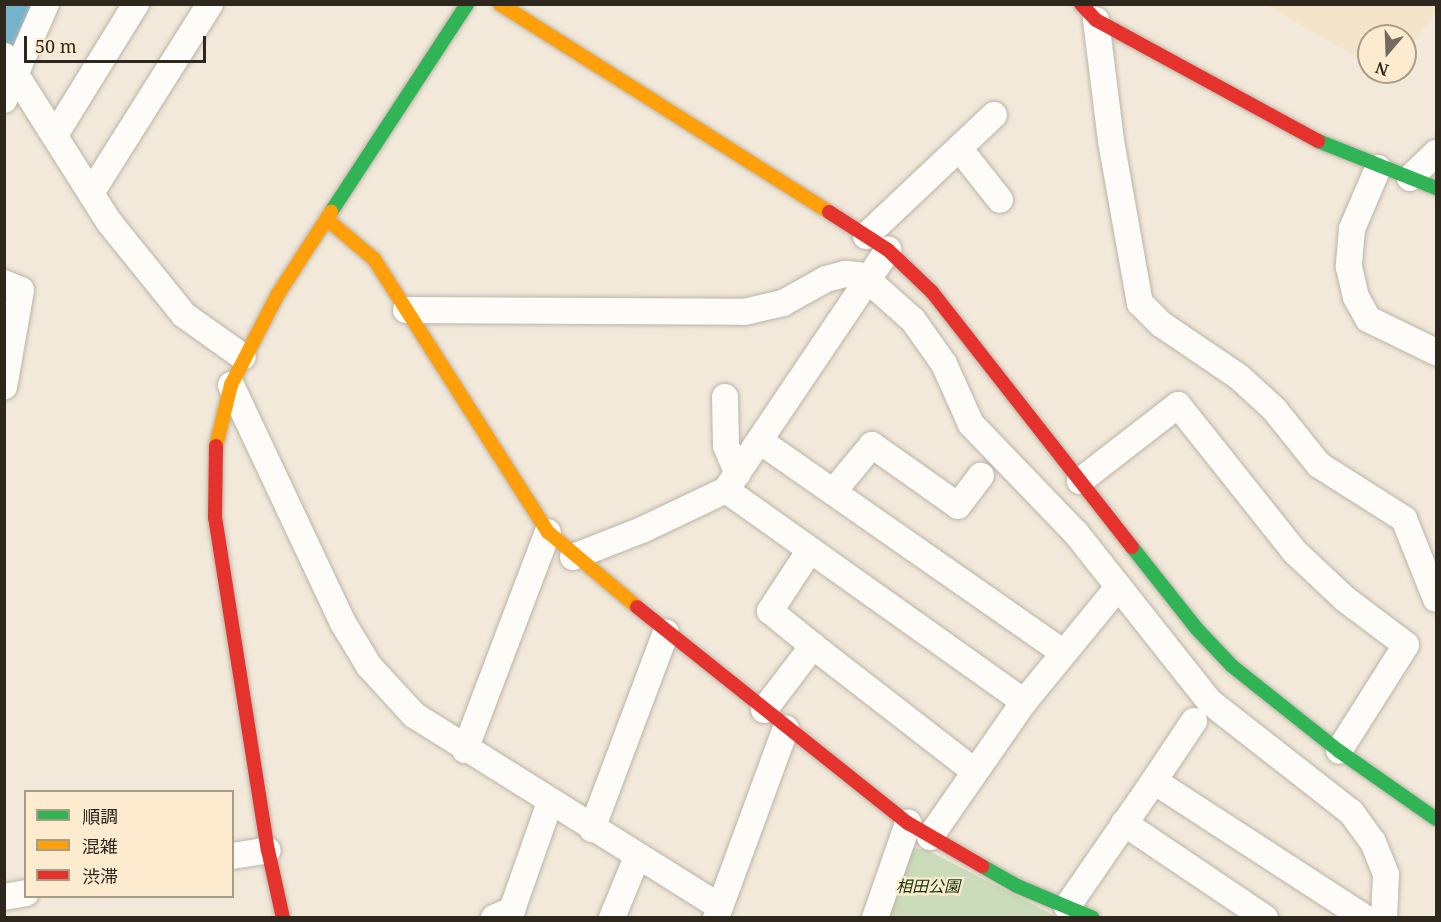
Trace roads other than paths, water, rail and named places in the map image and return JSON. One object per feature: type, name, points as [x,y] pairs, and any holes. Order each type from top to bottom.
[{"type":"street","points":[[4,100],[11,65],[46,4]]},
{"type":"street","points":[[55,135],[136,4]]},
{"type":"street","points":[[91,193],[210,4]]},
{"type":"street","points":[[283,918],[268,850],[215,517],[214,450],[231,385],[243,357],[278,294],[329,220],[467,4]]},
{"type":"street","points":[[500,4],[888,250],[932,292],[1197,629],[1233,666],[1339,751],[1437,819]]},
{"type":"street","points":[[1089,12],[1277,120],[1378,168],[1437,188]]},
{"type":"street","points":[[1089,12],[1140,303],[1161,324],[1239,377],[1274,410],[1319,465],[1404,519],[1437,599]]},
{"type":"street","points":[[11,65],[109,222],[184,315],[243,357]]},
{"type":"street","points":[[866,236],[994,115]]},
{"type":"street","points":[[959,148],[1000,200]]},
{"type":"street","points":[[1410,178],[1437,153]]},
{"type":"street","points":[[1378,168],[1352,229],[1349,267],[1356,297],[1368,319],[1437,352]]},
{"type":"street","points":[[329,220],[374,259],[548,532],[573,557],[908,823],[1017,886],[1093,918]]},
{"type":"street","points":[[573,557],[642,531],[732,482],[870,282],[888,250]]},
{"type":"street","points":[[406,310],[744,312],[783,303],[826,279],[845,274],[870,282],[919,328],[944,364],[971,424],[1076,533],[1218,711],[1351,812],[1373,842],[1386,875],[1384,918]]},
{"type":"street","points":[[4,284],[21,290],[4,387]]},
{"type":"street","points":[[231,385],[343,623],[369,666],[414,715],[465,750],[637,856],[718,912],[786,728]]},
{"type":"street","points":[[725,397],[726,446],[732,482],[810,550],[1024,702]]},
{"type":"street","points":[[1080,481],[1178,405],[1295,552],[1345,599],[1406,645],[1339,751]]},
{"type":"street","points":[[760,441],[1063,652]]},
{"type":"street","points":[[833,492],[872,445],[958,506],[981,476]]},
{"type":"street","points":[[465,750],[548,532]]},
{"type":"street","points":[[810,550],[770,611],[974,771]]},
{"type":"street","points":[[930,837],[1024,702],[1118,587]]},
{"type":"street","points":[[592,829],[666,632]]},
{"type":"street","points":[[764,710],[813,646]]},
{"type":"street","points":[[1067,907],[1194,722]]},
{"type":"street","points":[[1155,781],[1365,918]]},
{"type":"street","points":[[494,918],[512,910],[550,802]]},
{"type":"street","points":[[875,918],[908,823]]},
{"type":"street","points":[[1124,823],[1265,918]]},
{"type":"street","points":[[234,856],[268,850]]},
{"type":"street","points":[[612,918],[637,856]]},
{"type":"street","points":[[4,897],[24,893]]},
{"type":"waterway","points":[[4,43],[22,4]]},
{"type":"park label","name":"相田公園","points":[[928,886]]}]
